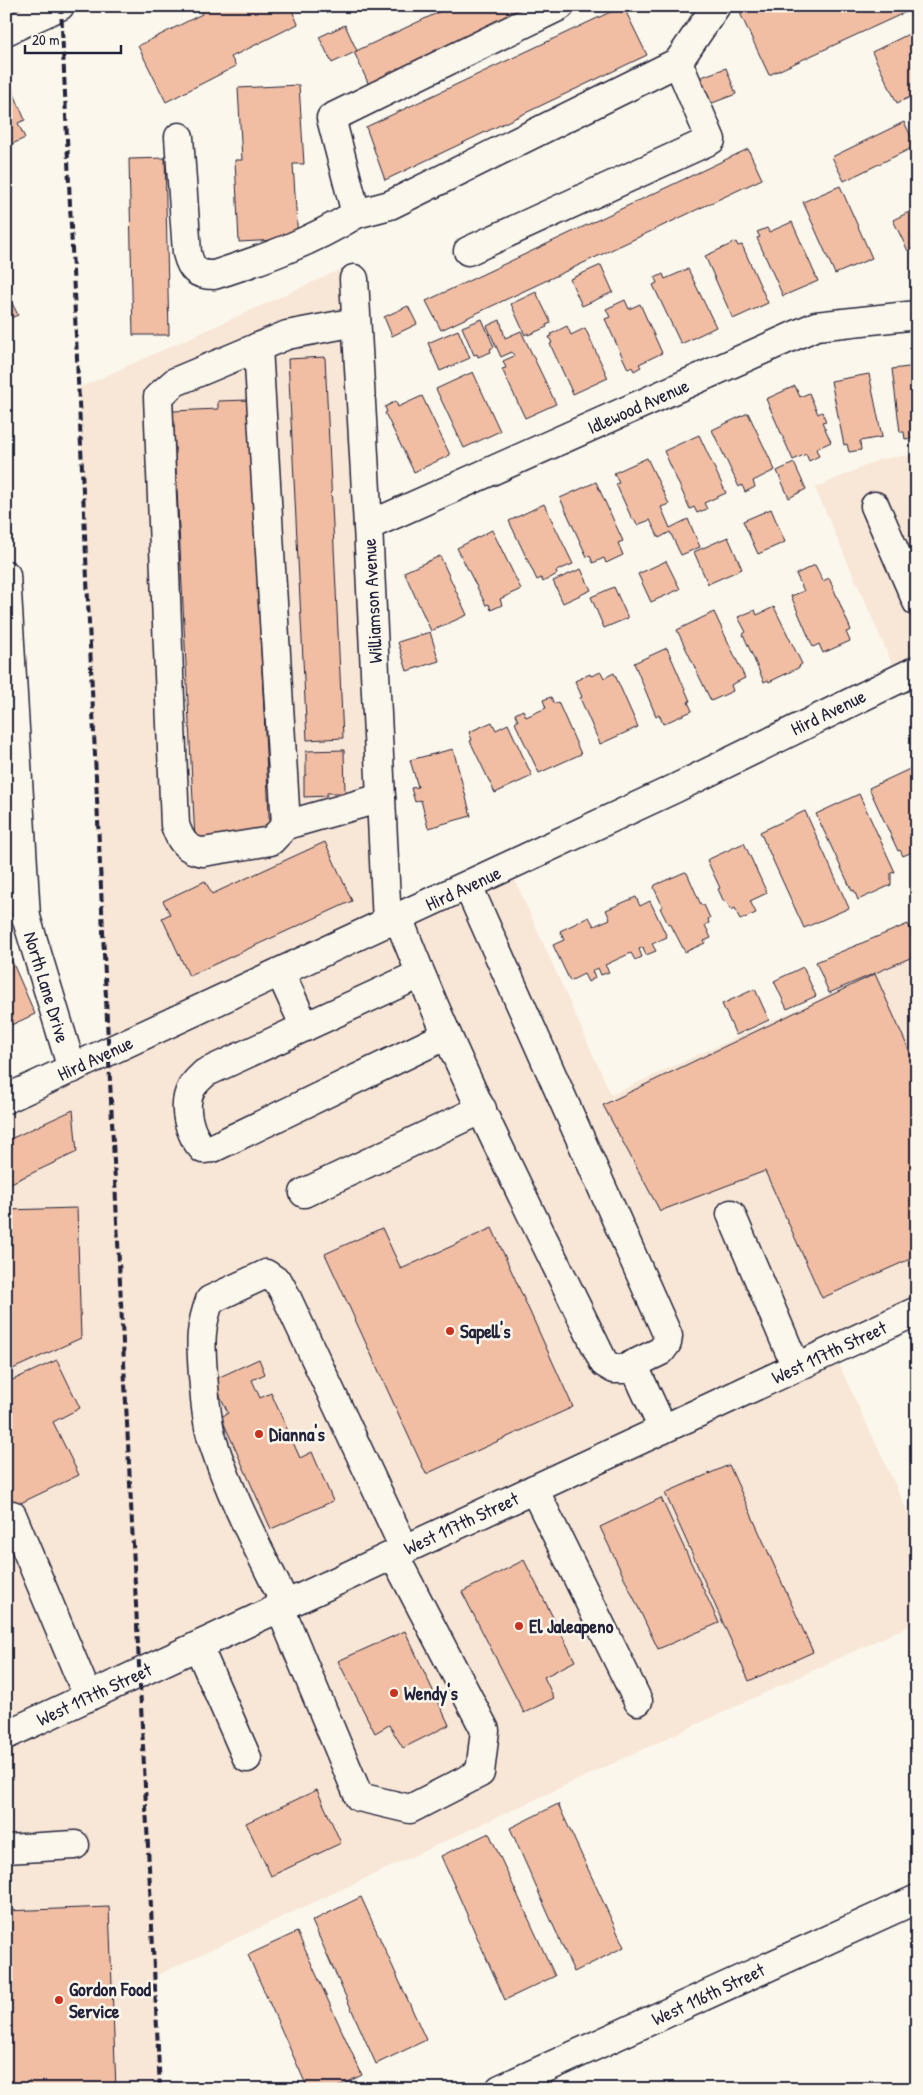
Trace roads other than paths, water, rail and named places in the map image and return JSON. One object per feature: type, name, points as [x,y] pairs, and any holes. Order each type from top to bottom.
[{"type":"street","points":[[6,31],[60,6]]},
{"type":"street","points":[[356,214],[331,118],[560,6]]},
{"type":"street","points":[[179,137],[187,252],[190,266],[202,275],[214,275],[292,249],[318,237],[356,214],[390,205],[678,62],[716,6]]},
{"type":"street","points":[[468,251],[711,140],[678,62]]},
{"type":"street","name":"Williamson Avenue","points":[[354,279],[381,798],[393,920],[604,1363],[614,1369],[624,1369],[661,1351],[667,1343],[668,1336],[468,886]]},
{"type":"street","name":"Idlewood Avenue","points":[[368,526],[816,326],[917,315]]},
{"type":"street","points":[[356,322],[287,335],[175,382],[158,397],[176,825],[179,837],[186,846],[194,851],[203,852],[270,841],[286,825],[381,798]]},
{"type":"street","points":[[258,347],[286,825]]},
{"type":"street","points":[[875,506],[908,556],[917,602]]},
{"type":"street","name":"North Lane Drive","points":[[6,575],[26,917],[72,1069]]},
{"type":"street","name":"Hird Avenue","points":[[6,1099],[674,789],[917,670]]},
{"type":"street","points":[[280,972],[305,1027]]},
{"type":"street","points":[[420,974],[205,1073],[192,1087],[186,1104],[194,1140],[203,1149],[213,1148],[447,1036]]},
{"type":"street","points":[[304,1192],[482,1109]]},
{"type":"street","points":[[731,1214],[796,1367]]},
{"type":"street","points":[[266,1274],[279,1282],[400,1552],[485,1730],[480,1773],[410,1809],[359,1797],[283,1606],[213,1441],[205,1404],[201,1342],[203,1321],[210,1300],[266,1274]]},
{"type":"street","name":"West 117th Street","points":[[6,1735],[917,1311]]},
{"type":"street","points":[[633,1364],[664,1429]]},
{"type":"street","points":[[534,1490],[638,1701]]},
{"type":"street","points":[[12,1515],[88,1697]]},
{"type":"street","points":[[198,1646],[248,1758]]},
{"type":"street","points":[[6,1849],[76,1845]]},
{"type":"street","name":"West 116th Street","points":[[500,2089],[917,1899]]},
{"type":"railway","points":[[61,6],[107,1020],[160,2089]]},
{"type":"place","name":"Sapell's","points":[[450,1331]]},
{"type":"place","name":"Dianna's","points":[[259,1434]]},
{"type":"place","name":"El Jaleapeno","points":[[519,1626]]},
{"type":"place","name":"Wendy's","points":[[394,1693]]},
{"type":"place","name":"Gordon Food Service","points":[[59,2000]]}]
